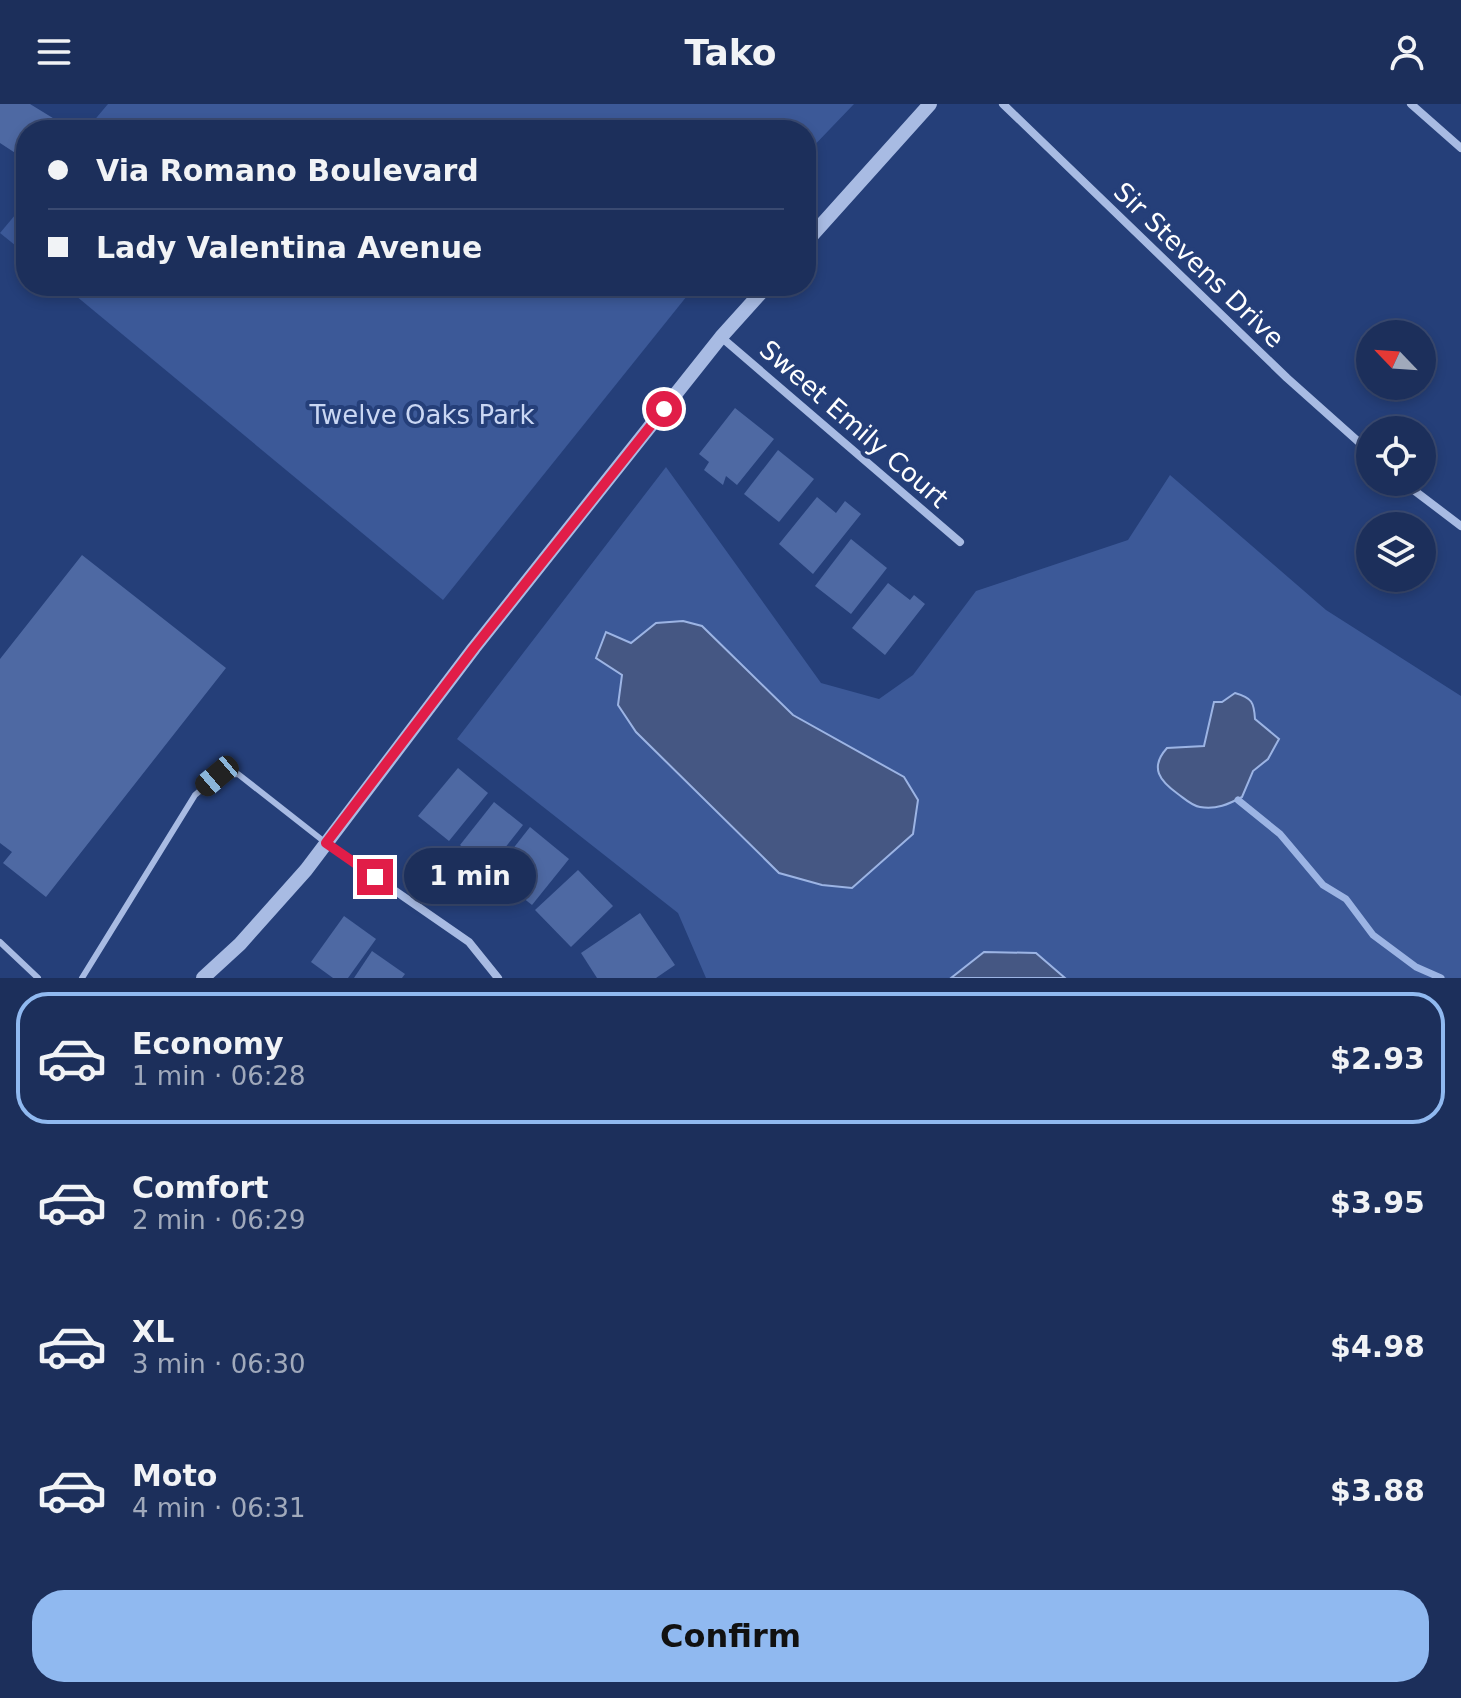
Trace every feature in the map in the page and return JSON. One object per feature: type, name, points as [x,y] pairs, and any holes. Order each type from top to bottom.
[{"type":"street","points":[[816,231],[930,104]]},
{"type":"street","name":"Sir Stevens Drive","points":[[1003,104],[1287,378],[1356,440]]},
{"type":"street","points":[[1411,104],[1461,148]]},
{"type":"street","points":[[203,978],[240,944],[326,843],[474,648],[721,337],[758,296]]},
{"type":"street","name":"Sweet Emily Court","points":[[721,337],[960,542]]},
{"type":"street","points":[[1421,496],[1461,526]]},
{"type":"street","points":[[326,843],[469,942],[498,978]]},
{"type":"lane","points":[[82,978],[195,795],[217,776],[238,774],[326,843]]},
{"type":"lane","points":[[0,942],[38,978]]},
{"type":"green space","points":[[108,104],[854,104],[816,144],[816,120],[94,120]]},
{"type":"green space","points":[[16,214],[16,246],[0,233]]},
{"type":"green space","name":"Twelve Oaks Park","points":[[76,296],[687,296],[443,600]]},
{"type":"green space","points":[[666,467],[821,683],[879,699],[913,675],[976,591],[1128,540],[1170,475],[1326,610],[1461,696],[1461,978],[706,978],[678,913],[457,739]]},
{"type":"shaded area","points":[[683,621],[702,626],[793,715],[904,777],[918,800],[913,834],[852,888],[822,885],[779,873],[636,732],[618,705],[622,675],[596,658],[606,632],[631,643],[656,623]]},
{"type":"shaded area","points":[[1235,693],[1251,702],[1255,719],[1279,739],[1268,759],[1253,771],[1242,797],[1217,807],[1197,806],[1166,784],[1159,774],[1159,762],[1167,748],[1204,746],[1214,702],[1222,702]]},
{"type":"shaded area","points":[[984,952],[1036,953],[1065,978],[951,978]]},
{"type":"building","points":[[0,104],[30,104],[56,120],[16,120],[16,153],[0,143]]},
{"type":"building","points":[[735,408],[774,439],[737,485],[726,476],[723,485],[704,470],[709,462],[699,454]]},
{"type":"building","points":[[778,450],[814,479],[779,522],[744,494]]},
{"type":"building","points":[[817,497],[836,513],[845,501],[861,514],[813,574],[779,544]]},
{"type":"building","points":[[851,539],[887,568],[851,614],[815,586]]},
{"type":"building","points":[[82,555],[226,668],[46,897],[3,863],[12,852],[0,843],[0,659]]},
{"type":"building","points":[[888,583],[910,600],[914,595],[925,604],[885,655],[852,628]]},
{"type":"building","points":[[458,768],[488,793],[449,841],[418,816]]},
{"type":"building","points":[[494,802],[523,825],[489,868],[460,845]]},
{"type":"building","points":[[530,827],[569,859],[532,905],[493,874]]},
{"type":"building","points":[[578,870],[613,906],[571,947],[535,910]]},
{"type":"building","points":[[640,913],[675,965],[656,978],[597,978],[581,953]]},
{"type":"building","points":[[344,916],[376,939],[348,978],[333,978],[311,962]]},
{"type":"building","points":[[372,951],[405,974],[402,978],[354,978]]},
{"type":"waterway","points":[[1238,800],[1280,834],[1323,885],[1346,899],[1373,935],[1416,967],[1441,978]]},
{"type":"route","points":[[375,877],[326,843],[474,648],[664,409]]}]
